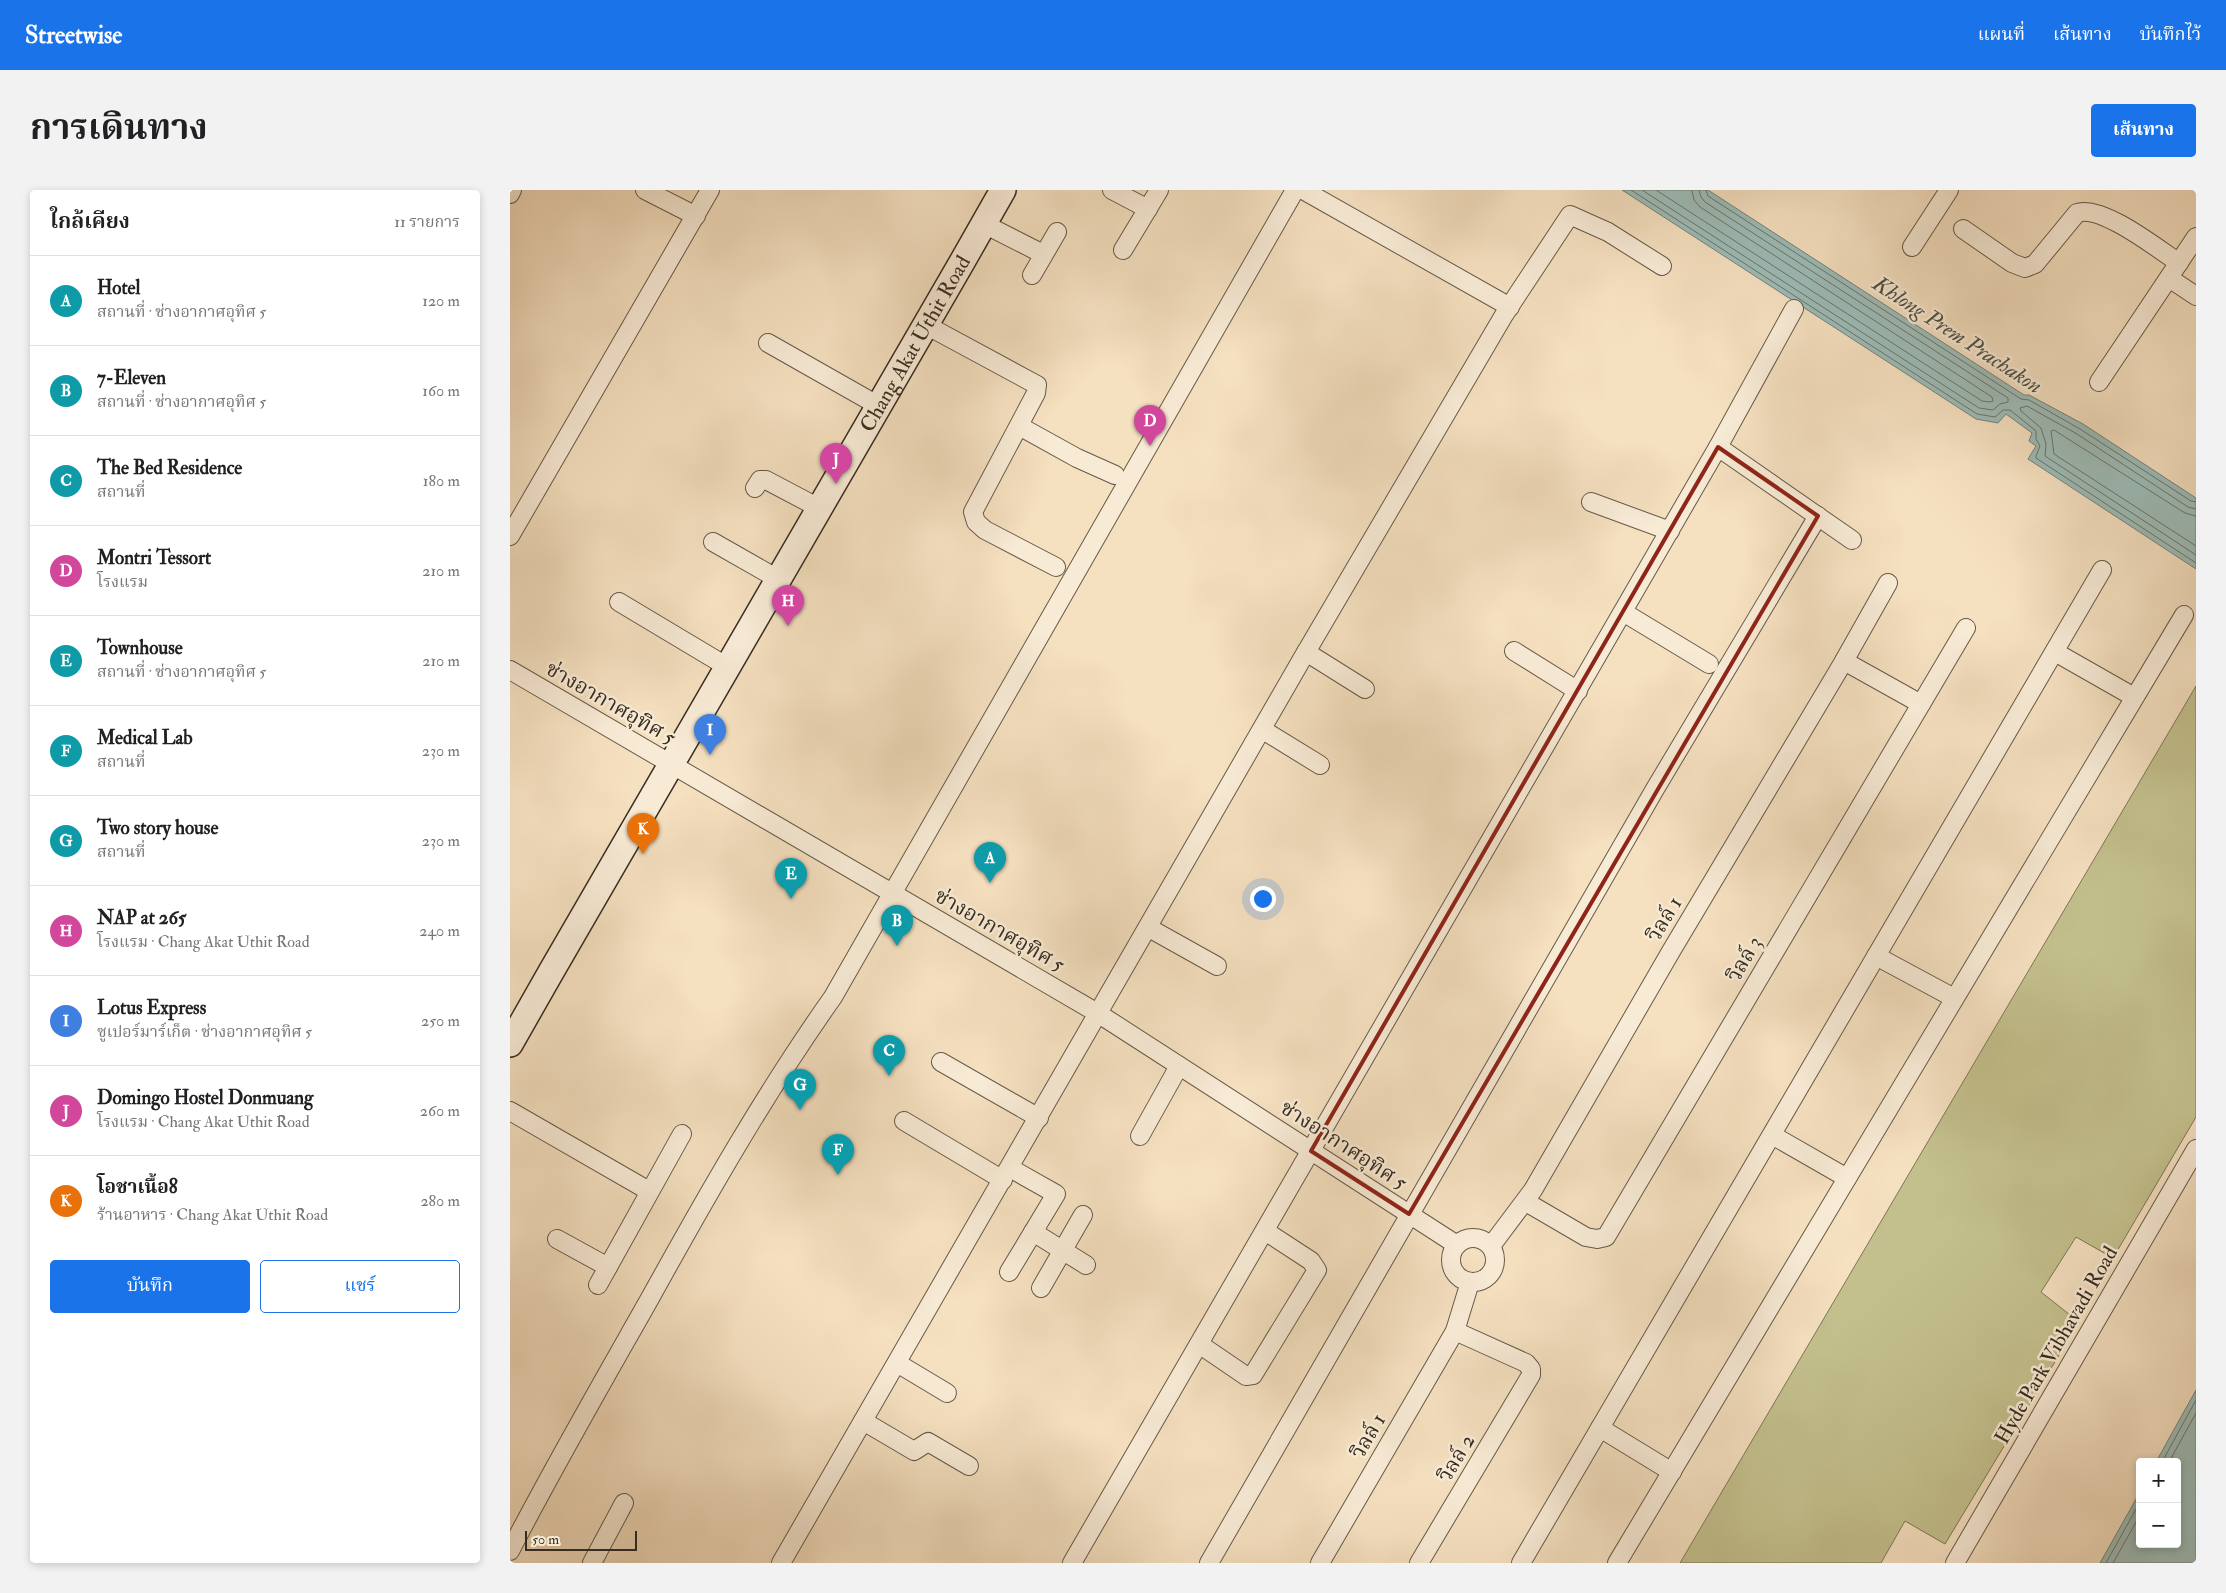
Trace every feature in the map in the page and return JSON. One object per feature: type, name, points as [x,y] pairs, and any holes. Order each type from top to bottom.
[{"type":"street","points":[[510,194],[512,190]]},
{"type":"street","points":[[645,190],[696,216]]},
{"type":"street","points":[[510,536],[710,190]]},
{"type":"street","name":"Chang Akat Uthit Road","points":[[510,1044],[669,764],[820,508],[1003,190]]},
{"type":"street","points":[[1112,190],[1148,209]]},
{"type":"street","points":[[1123,250],[1159,190]]},
{"type":"street","points":[[510,1551],[543,1487],[694,1220],[803,1040],[834,997],[1295,190]]},
{"type":"street","points":[[1303,190],[1510,307]]},
{"type":"street","points":[[1912,248],[1949,190]]},
{"type":"street","points":[[1963,230],[2012,262],[2024,268],[2031,267],[2077,213],[2086,210],[2096,212],[2113,220],[2179,263]]},
{"type":"street","points":[[781,1563],[1263,730],[1306,652],[1510,307],[1570,215],[1608,232],[1662,266]]},
{"type":"street","points":[[984,224],[1043,254]]},
{"type":"street","points":[[1032,275],[1056,232]]},
{"type":"street","points":[[2099,382],[2196,237]]},
{"type":"street","points":[[2169,278],[2196,296]]},
{"type":"street","points":[[1072,1563],[1670,532],[1794,310]]},
{"type":"street","points":[[926,325],[1037,385],[1036,393],[973,512],[976,522],[985,530],[1056,567]]},
{"type":"street","points":[[768,343],[879,406]]},
{"type":"street","points":[[1019,426],[1077,458],[1115,475]]},
{"type":"street","points":[[1718,447],[1852,540]]},
{"type":"street","points":[[755,488],[760,480],[766,480],[820,508]]},
{"type":"street","points":[[1591,502],[1670,532]]},
{"type":"street","points":[[1209,1563],[1332,1352],[1409,1214],[1505,1053],[1660,781],[1818,516]]},
{"type":"street","points":[[713,542],[778,579]]},
{"type":"street","points":[[1521,1563],[2102,570]]},
{"type":"street","name":"วิลล์ 1","points":[[1491,1246],[1526,1202],[1888,583]]},
{"type":"street","points":[[619,602],[726,666]]},
{"type":"street","points":[[1623,612],[1708,664]]},
{"type":"street","points":[[1617,1563],[2184,616]]},
{"type":"street","name":"วิลล์ 3","points":[[1526,1202],[1586,1237],[1597,1239],[1606,1236],[1966,628]]},
{"type":"street","points":[[1514,651],[1578,691]]},
{"type":"street","points":[[1306,652],[1365,689]]},
{"type":"street","points":[[2054,652],[2134,697]]},
{"type":"street","points":[[1844,661],[1920,704]]},
{"type":"street","name":"ช่างอากาศอุทิศ 5","points":[[510,670],[1099,1014],[1457,1245]]},
{"type":"street","points":[[1263,730],[1320,765]]},
{"type":"street","points":[[1148,928],[1217,966]]},
{"type":"street","points":[[1876,956],[1954,998]]},
{"type":"street","points":[[941,1062],[1039,1118]]},
{"type":"street","points":[[1140,1136],[1179,1066]]},
{"type":"street","points":[[510,1111],[650,1191]]},
{"type":"street","points":[[904,1122],[1006,1174],[1056,1194],[1009,1272]]},
{"type":"street","points":[[598,1285],[682,1134]]},
{"type":"street","points":[[1772,1135],[1847,1178]]},
{"type":"street","name":"Hyde Park Vibhavadi Road","points":[[1955,1563],[2196,1149]]},
{"type":"street","points":[[1041,1288],[1082,1215]]},
{"type":"street","points":[[1199,1344],[1246,1376],[1253,1375],[1317,1270],[1311,1261],[1265,1231]]},
{"type":"street","points":[[1033,1232],[1086,1265]]},
{"type":"street","points":[[557,1238],[608,1267]]},
{"type":"street","points":[[1470,1238],[1478,1238],[1491,1246],[1495,1254],[1496,1263],[1493,1271],[1487,1278],[1470,1282],[1457,1274],[1451,1260],[1457,1245],[1470,1238]]},
{"type":"street","name":"วิลล์ 1","points":[[1320,1563],[1456,1331],[1470,1282]]},
{"type":"street","name":"วิลล์ 2","points":[[1419,1563],[1531,1375],[1531,1369],[1526,1364],[1456,1331]]},
{"type":"street","points":[[897,1363],[947,1394]]},
{"type":"street","points":[[864,1421],[914,1451],[928,1442],[969,1466]]},
{"type":"street","points":[[1600,1428],[1672,1472]]},
{"type":"street","points":[[592,1563],[624,1503]]},
{"type":"highlighted area","points":[[1718,447],[1818,516],[1409,1214],[1311,1151]]},
{"type":"shaded area","points":[[2196,686],[2196,1117],[2113,1258],[2076,1237],[2041,1292],[2079,1322],[1945,1544],[1905,1521],[1881,1563],[1680,1563]]},
{"type":"water","points":[[1622,190],[1708,190],[2024,395],[2029,395],[2083,424],[2196,498],[2196,569],[2028,459],[2036,446],[2029,441],[2032,433],[2006,414],[1998,423],[1976,419]]},
{"type":"water","points":[[2196,1390],[2196,1563],[2100,1563],[2136,1499],[2136,1548],[2181,1548],[2181,1458],[2158,1458]]},
{"type":"place","name":"Montri Tessort","points":[[1150,446]]},
{"type":"place","name":"Domingo Hostel Donmuang","points":[[836,484]]},
{"type":"place","name":"NAP at 265","points":[[788,626]]},
{"type":"place","name":"Lotus Express","points":[[710,755]]},
{"type":"place","name":"โอชาเนื้อ8","points":[[643,854]]},
{"type":"place","name":"Hotel","points":[[990,883]]},
{"type":"place","name":"Townhouse","points":[[791,899]]},
{"type":"place","name":"7-Eleven","points":[[897,946]]},
{"type":"place","name":"The Bed Residence","points":[[889,1076]]},
{"type":"place","name":"Two story house","points":[[800,1110]]},
{"type":"place","name":"Medical Lab","points":[[838,1175]]},
{"type":"water label","name":"Khlong Prem Prachakon","points":[[1958,334]]}]
